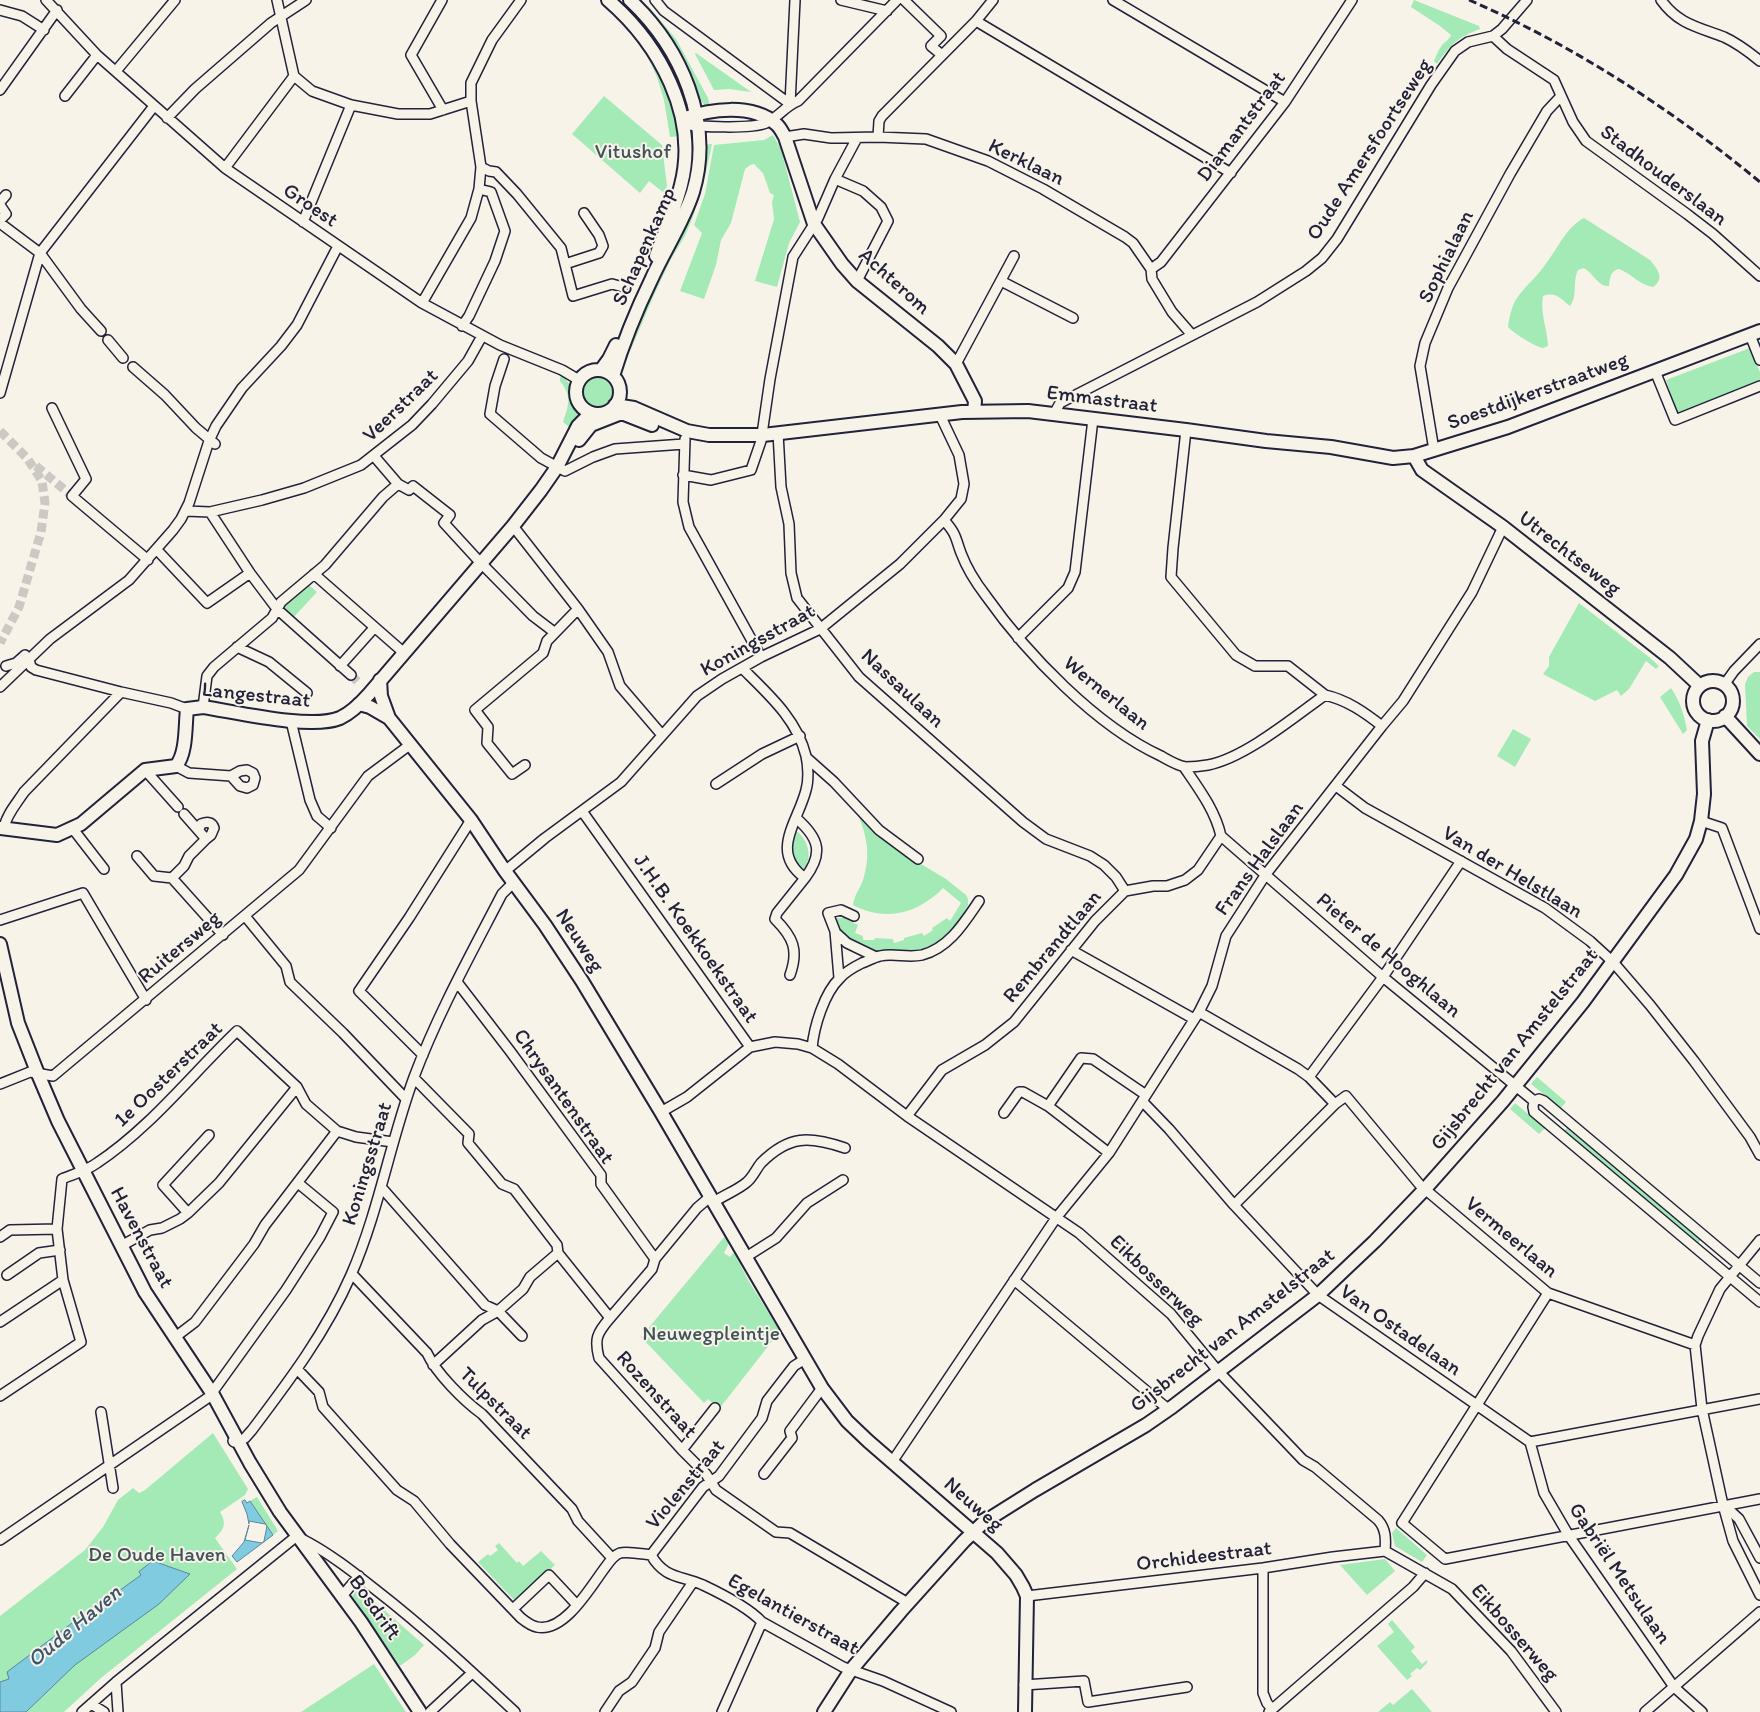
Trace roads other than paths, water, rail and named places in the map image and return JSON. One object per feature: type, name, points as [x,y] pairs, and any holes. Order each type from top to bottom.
[{"type":"main road","name":"Schapenkamp","points":[[601,370],[609,360],[640,295],[681,185],[685,163],[683,122],[670,80],[650,46],[608,0]]},
{"type":"main road","name":"Schapenkamp","points":[[613,376],[652,277],[685,213],[692,195],[698,160],[697,120],[694,100],[676,58],[657,30],[630,0]]},
{"type":"main road","points":[[683,122],[743,110],[761,114],[771,120]]},
{"type":"main road","name":"Achterom","points":[[771,120],[778,126],[784,137],[814,224],[842,264],[857,281],[938,346],[956,364],[975,402],[974,412]]},
{"type":"main road","name":"Soestdijkerstraatweg","points":[[1434,450],[1508,427],[1755,333]]},
{"type":"main road","points":[[601,370],[613,376],[619,389],[615,405],[605,412],[592,413],[584,409],[577,399],[576,390],[579,380],[588,372],[601,370]]},
{"type":"main road","name":"Emmastraat","points":[[615,405],[634,408],[686,438],[709,435],[762,435],[974,412],[1028,411],[1266,441],[1331,447],[1393,458],[1414,456],[1434,450]]},
{"type":"main road","name":"Langestraat","points":[[187,709],[203,707],[305,722],[330,721],[341,718],[359,704],[380,680],[401,650],[512,526],[557,467],[578,426],[592,413]]},
{"type":"main road","points":[[557,467],[591,425],[619,414],[624,414],[686,438]]},
{"type":"main road","name":"Utrechtseweg","points":[[1414,456],[1422,470],[1503,527],[1670,658],[1700,686]]},
{"type":"main road","name":"Neuweg","points":[[380,680],[381,696],[389,718]]},
{"type":"main road","points":[[1712,681],[1724,685],[1731,693],[1732,699],[1730,710],[1725,716],[1718,720],[1708,720],[1698,714],[1694,705],[1695,694],[1700,686],[1712,681]]},
{"type":"main road","name":"Neuweg","points":[[359,704],[370,706],[389,718],[411,744],[471,820],[545,925],[582,981],[661,1112],[822,1388],[847,1421],[974,1532],[1006,1564],[1023,1587],[1027,1596]]},
{"type":"main road","points":[[2,828],[58,835],[73,829],[145,770],[176,766],[183,749],[187,709]]},
{"type":"main road","points":[[1725,716],[1760,754]]},
{"type":"main road","name":"Gijsbrecht van Amstelstraat","points":[[824,1712],[852,1670],[908,1603],[987,1520],[1099,1454],[1168,1409],[1218,1372],[1318,1295],[1375,1241],[1425,1189],[1516,1085],[1613,962],[1676,875],[1696,839],[1701,821],[1704,794],[1702,741],[1708,720]]},
{"type":"main road","name":"Havenstraat","points":[[0,944],[18,1023],[35,1073],[144,1292],[210,1395],[264,1486],[297,1534]]},
{"type":"main road","name":"Bosdrift","points":[[297,1534],[342,1596],[420,1712]]},
{"type":"main road","points":[[1024,1712],[1027,1596]]},
{"type":"street","name":"Groest","points":[[46,0],[97,55],[225,168],[422,303],[500,345],[562,370],[579,380]]},
{"type":"street","points":[[116,71],[175,0]]},
{"type":"street","points":[[277,0],[294,76],[312,91],[351,105],[398,114],[430,114],[471,101]]},
{"type":"street","points":[[167,118],[195,89],[281,16],[306,0]]},
{"type":"street","points":[[442,0],[411,54],[443,110]]},
{"type":"street","points":[[422,303],[471,218],[479,189],[481,167],[471,101],[471,83],[492,40],[522,0]]},
{"type":"street","points":[[655,0],[664,11],[790,104]]},
{"type":"street","points":[[790,104],[795,0]]},
{"type":"street","points":[[841,0],[887,10]]},
{"type":"street","points":[[771,120],[790,104],[798,101],[897,0]]},
{"type":"street","points":[[904,0],[940,36],[931,46],[942,55]]},
{"type":"street","points":[[878,137],[879,121],[882,116],[976,21],[994,0]]},
{"type":"street","points":[[1113,0],[1285,102]]},
{"type":"street","name":"Diamantstraat","points":[[1151,269],[1161,262],[1232,173],[1285,102],[1352,0]]},
{"type":"street","points":[[1493,36],[1502,29],[1527,0]]},
{"type":"street","points":[[1661,0],[1675,16],[1691,25],[1725,38],[1749,51],[1760,61]]},
{"type":"street","points":[[0,10],[22,16],[44,29]]},
{"type":"street","points":[[0,90],[57,10]]},
{"type":"street","points":[[976,21],[1232,173]]},
{"type":"street","name":"Stadhouderslaan","points":[[1493,36],[1507,49],[1554,80],[1573,122],[1586,141],[1713,234],[1760,276]]},
{"type":"street","name":"Oude Amersfoortseweg","points":[[1054,414],[1060,404],[1257,302],[1306,271],[1322,258],[1337,240],[1431,85],[1455,51],[1461,45],[1468,42],[1493,36]]},
{"type":"street","points":[[65,96],[97,55]]},
{"type":"street","points":[[225,168],[294,76]]},
{"type":"street","name":"Sophialaan","points":[[1434,450],[1420,366],[1425,342],[1448,288],[1510,174],[1547,111],[1562,96]]},
{"type":"street","points":[[303,222],[351,105]]},
{"type":"street","points":[[0,393],[40,253],[154,106]]},
{"type":"street","name":"Kerklaan","points":[[784,137],[804,134],[830,138],[926,139],[988,161],[1043,189],[1116,231],[1133,243],[1151,269],[1152,279],[1172,312],[1192,335]]},
{"type":"street","points":[[683,475],[711,480],[751,470],[762,435],[793,257],[814,224],[857,138]]},
{"type":"street","points":[[481,167],[496,172],[517,194],[561,248],[573,296],[614,280],[623,287]]},
{"type":"street","points":[[835,179],[863,191],[881,207],[888,221],[857,281]]},
{"type":"street","points":[[462,326],[469,316],[495,260],[505,230],[491,192],[479,189]]},
{"type":"street","points":[[6,195],[0,204],[6,214],[0,222],[40,253],[77,304],[101,331]]},
{"type":"street","points":[[565,264],[598,252],[603,246],[599,235],[584,213]]},
{"type":"street","points":[[3,664],[16,663],[27,657],[129,580],[157,550],[186,511],[212,442],[216,426],[242,388],[281,346],[297,325],[334,243]]},
{"type":"street","points":[[956,364],[1014,256]]},
{"type":"street","points":[[1001,281],[1073,318]]},
{"type":"street","name":"Soestdijkerstraatweg","points":[[1755,333],[1760,360]]},
{"type":"street","name":"Veerstraat","points":[[186,511],[210,512],[262,500],[304,488],[350,471],[374,456],[412,425],[468,361],[482,336]]},
{"type":"street","points":[[108,340],[124,358]]},
{"type":"street","points":[[504,359],[495,386],[490,414],[541,458],[557,467]]},
{"type":"street","points":[[133,366],[212,442]]},
{"type":"street","name":"Soestdijkerstraatweg","points":[[1655,371],[1675,420],[1760,386]]},
{"type":"street","points":[[52,408],[86,480],[72,496],[148,560]]},
{"type":"street","name":"Koningsstraat","points":[[236,1441],[245,1438],[252,1430],[298,1370],[352,1274],[376,1205],[406,1099],[422,1055],[438,1018],[502,894],[510,886],[509,876],[545,838],[621,782],[697,696],[760,657],[820,629],[900,564],[944,520],[961,499],[964,484],[959,455],[940,416]]},
{"type":"street","points":[[1018,638],[1068,588],[1075,572],[1093,419]]},
{"type":"street","points":[[1186,430],[1171,577],[1236,655],[1255,666],[1288,666],[1325,695],[1338,698],[1359,708],[1382,726]]},
{"type":"street","name":"Nassaulaan","points":[[778,433],[781,487],[789,524],[791,573],[798,598],[820,629],[859,677],[1024,822],[1046,839],[1090,856],[1104,865],[1116,877],[1124,891]]},
{"type":"street","points":[[686,438],[683,502],[691,532],[760,657]]},
{"type":"street","name":"Emmastraat","points":[[557,467],[565,471],[593,457],[615,449],[686,438]]},
{"type":"street","points":[[374,456],[398,484],[409,490],[414,486],[450,516],[444,522],[533,616],[554,632]]},
{"type":"street","points":[[203,707],[207,676],[214,667],[272,618],[280,602],[325,565],[383,497],[398,484]]},
{"type":"street","points":[[210,512],[250,573],[277,609],[351,675]]},
{"type":"street","name":"Wernerlaan","points":[[944,520],[954,532],[972,575],[985,596],[1018,638],[1050,672],[1094,712],[1126,737],[1151,752],[1184,767],[1208,765],[1230,758],[1250,747],[1325,695]]},
{"type":"street","points":[[512,526],[519,532],[578,609],[608,652],[620,686],[662,735]]},
{"type":"street","name":"Frans Halslaan","points":[[892,1462],[1056,1218],[1109,1153],[1197,1016],[1212,986],[1226,936],[1266,874],[1403,701],[1472,592],[1503,527]]},
{"type":"street","points":[[157,550],[207,603],[250,573]]},
{"type":"street","points":[[314,574],[401,650]]},
{"type":"street","points":[[525,765],[512,774],[487,743],[488,727],[475,710],[543,653],[547,641],[554,632],[578,609]]},
{"type":"street","points":[[340,666],[374,628]]},
{"type":"street","points":[[1724,685],[1734,671],[1759,645]]},
{"type":"street","points":[[238,647],[269,662],[307,693]]},
{"type":"street","points":[[0,688],[27,657]]},
{"type":"street","name":"Langestraat","points":[[27,657],[31,667],[36,670],[171,703],[187,709]]},
{"type":"street","points":[[3,664],[15,673]]},
{"type":"street","points":[[742,668],[791,721],[800,736],[807,758],[807,788],[790,830],[787,847],[789,862],[797,873],[805,878]]},
{"type":"street","points":[[2,828],[24,792],[121,692]]},
{"type":"street","points":[[292,721],[310,800],[317,816],[331,828]]},
{"type":"street","points":[[716,784],[762,754],[800,736]]},
{"type":"street","name":"Ruitersweg","points":[[0,1084],[35,1073],[53,1076],[146,1000],[299,870],[368,776],[411,744]]},
{"type":"street","points":[[807,758],[834,782],[879,830],[918,859]]},
{"type":"street","points":[[176,766],[189,773],[231,776]]},
{"type":"street","points":[[1184,767],[1205,798],[1218,822],[1221,836]]},
{"type":"street","points":[[145,770],[206,839]]},
{"type":"street","name":"Van der Helstlaan","points":[[1336,786],[1365,808],[1545,908],[1590,941],[1613,962],[1650,1005],[1750,1137],[1760,1155]]},
{"type":"street","name":"J.H.B. Koekkoekstraat","points":[[582,811],[750,1047],[687,1096],[661,1112]]},
{"type":"street","points":[[790,975],[794,963],[794,945],[786,930],[775,919],[777,913],[813,868],[817,855],[816,841],[809,830],[796,818]]},
{"type":"street","points":[[422,1055],[359,991],[409,918],[471,820]]},
{"type":"street","points":[[1701,821],[1722,828],[1760,930]]},
{"type":"street","points":[[172,878],[184,866],[189,856],[213,832],[213,826],[208,822],[204,822],[199,829]]},
{"type":"street","points":[[73,829],[104,868]]},
{"type":"street","name":"Rembrandtlaan","points":[[907,1116],[942,1070],[985,1045],[1014,1022],[1095,921],[1124,891],[1152,886],[1167,886],[1185,880],[1198,870],[1221,836]]},
{"type":"street","name":"Pieter de Hooghlaan","points":[[1221,836],[1383,977],[1534,1101]]},
{"type":"street","points":[[137,856],[154,876],[172,878],[223,935]]},
{"type":"street","points":[[1309,1078],[1383,977],[1461,861]]},
{"type":"street","points":[[0,920],[83,893],[146,1000]]},
{"type":"street","points":[[812,1048],[820,1012],[839,978],[852,968],[876,957],[921,955],[941,946],[958,932],[979,901]]},
{"type":"street","points":[[839,978],[835,932],[828,913],[841,910],[854,916]]},
{"type":"street","points":[[245,916],[286,966],[290,982],[406,1099]]},
{"type":"street","points":[[835,932],[847,943],[876,957]]},
{"type":"street","points":[[1071,950],[1298,1069],[1335,1104],[1234,1205]]},
{"type":"street","name":"Chrysantenstraat","points":[[457,982],[601,1175],[601,1184],[655,1259]]},
{"type":"street","name":"1e Oosterstraat","points":[[84,1171],[97,1164],[150,1120],[237,1031],[297,1087],[306,1104],[338,1131],[356,1137],[394,1142]]},
{"type":"street","name":"Eikbosserweg","points":[[750,1047],[775,1042],[798,1044],[812,1048],[838,1064],[907,1116],[1079,1233],[1170,1314],[1218,1372],[1303,1460],[1315,1467],[1378,1520],[1386,1537],[1386,1551],[1452,1589],[1511,1651],[1556,1712]]},
{"type":"street","name":"Van Ostadelaan","points":[[1048,1106],[1081,1058],[1093,1059],[1144,1098],[1234,1205],[1318,1295],[1530,1442]]},
{"type":"street","points":[[414,1078],[469,1134],[468,1143],[502,1184],[514,1189],[557,1245],[558,1253],[610,1318]]},
{"type":"street","points":[[121,1246],[150,1230],[162,1228],[188,1213],[218,1183],[297,1087]]},
{"type":"street","points":[[1004,1113],[1019,1092],[1023,1092],[1048,1106],[1109,1153]]},
{"type":"street","name":"Vermeerlaan","points":[[1335,1104],[1346,1096],[1425,1189],[1548,1293],[1695,1346]]},
{"type":"street","name":"Pieter de Hooghlaan","points":[[1534,1101],[1544,1101],[1760,1283]]},
{"type":"street","name":"Pieter de Hooghlaan","points":[[1534,1101],[1534,1112],[1760,1302]]},
{"type":"street","points":[[174,1338],[195,1322],[254,1244],[265,1225],[338,1131]]},
{"type":"street","points":[[188,1213],[163,1185],[208,1136]]},
{"type":"street","points":[[712,1199],[746,1183],[759,1165],[779,1147],[799,1140],[822,1140],[845,1148]]},
{"type":"street","points":[[0,1396],[81,1342],[64,1280],[57,1229],[62,1179],[84,1171]]},
{"type":"street","points":[[746,1256],[776,1238],[807,1203],[843,1180]]},
{"type":"street","points":[[0,1540],[210,1395],[286,1290],[320,1237],[332,1212],[298,1183]]},
{"type":"street","points":[[381,1187],[486,1305],[498,1312],[522,1336]]},
{"type":"street","name":"Rozenstraat","points":[[712,1199],[698,1208],[655,1259],[652,1269],[602,1327],[597,1338],[596,1348],[599,1358],[706,1474],[716,1490],[776,1532],[790,1532],[908,1603]]},
{"type":"street","points":[[0,1237],[10,1230],[57,1229]]},
{"type":"street","points":[[1760,1240],[1720,1289],[1695,1346],[1702,1409],[1723,1505],[1733,1541],[1760,1595]]},
{"type":"street","points":[[7,1275],[39,1253],[60,1250]]},
{"type":"street","points":[[433,1365],[482,1320],[498,1312],[523,1289],[530,1277],[558,1253]]},
{"type":"street","name":"Tulpstraat","points":[[352,1274],[427,1353],[433,1365],[572,1509],[578,1521],[612,1558]]},
{"type":"street","points":[[0,1322],[64,1280]]},
{"type":"street","points":[[1014,1280],[1168,1409]]},
{"type":"street","points":[[1548,1293],[1402,1523],[1445,1559],[1760,1499]]},
{"type":"street","name":"Violenstraat","points":[[612,1558],[620,1553],[651,1555],[703,1486],[719,1476],[762,1418],[767,1401],[794,1366],[805,1359]]},
{"type":"street","points":[[298,1370],[319,1392],[323,1407],[396,1490],[414,1501],[450,1544],[528,1624],[538,1628],[549,1627],[562,1621],[577,1605],[612,1558]]},
{"type":"street","points":[[764,1474],[792,1438],[790,1431],[822,1388]]},
{"type":"street","points":[[1530,1442],[1760,1399]]},
{"type":"street","points":[[682,1450],[715,1408]]},
{"type":"street","points":[[102,1412],[113,1488]]},
{"type":"street","name":"Gabriël Metsulaan","points":[[1530,1442],[1544,1493],[1569,1536],[1674,1687],[1702,1712]]},
{"type":"street","points":[[1723,1505],[1740,1520],[1760,1558]]},
{"type":"street","points":[[82,1712],[297,1534],[359,1576],[412,1618],[515,1712]]},
{"type":"street","name":"Orchideestraat","points":[[1027,1596],[1263,1568],[1386,1551]]},
{"type":"street","name":"Egelantierstraat","points":[[651,1555],[658,1567],[678,1578],[702,1584],[754,1613],[762,1622],[843,1667],[900,1688],[951,1712]]},
{"type":"street","points":[[1263,1568],[1263,1694],[1270,1711],[1413,1588],[1425,1573]]},
{"type":"street","points":[[513,1609],[549,1575],[577,1605]]},
{"type":"street","points":[[342,1596],[359,1576]]},
{"type":"street","points":[[606,1712],[619,1690],[632,1682],[655,1648],[659,1632],[693,1582]]},
{"type":"street","points":[[1645,1712],[1760,1612]]},
{"type":"street","points":[[722,1712],[762,1622]]},
{"type":"street","points":[[430,1712],[472,1673]]},
{"type":"street","points":[[1024,1685],[1084,1681],[1088,1702],[1187,1687]]},
{"type":"street","points":[[116,1682],[118,1712]]},
{"type":"street","points":[[91,1704],[104,1712]]},
{"type":"water","points":[[245,1500],[247,1503],[250,1501],[267,1526],[249,1521],[249,1524],[242,1502]]},
{"type":"water","points":[[249,1525],[245,1540],[262,1543],[267,1526],[273,1535],[237,1562],[232,1556],[244,1542]]},
{"type":"water","name":"Oude Haven","points":[[153,1561],[190,1574],[159,1604],[75,1665],[26,1712],[0,1712],[0,1682],[9,1679],[7,1672],[104,1599],[105,1601],[141,1575],[139,1572]]},
{"type":"tunnel","points":[[0,431],[27,458],[42,481],[45,503],[41,532],[19,607],[0,643]]},
{"type":"tunnel","points":[[36,466],[72,496]]},
{"type":"tunnel","points":[[351,675],[359,683]]},
{"type":"railway","points":[[1469,0],[1547,38],[1621,81],[1692,129],[1760,182]]},
{"type":"park label","name":"Vitushof","points":[[633,153]]},
{"type":"park label","name":"Neuwegpleintje","points":[[711,1335]]},
{"type":"park label","name":"De Oude Haven","points":[[157,1556]]}]
